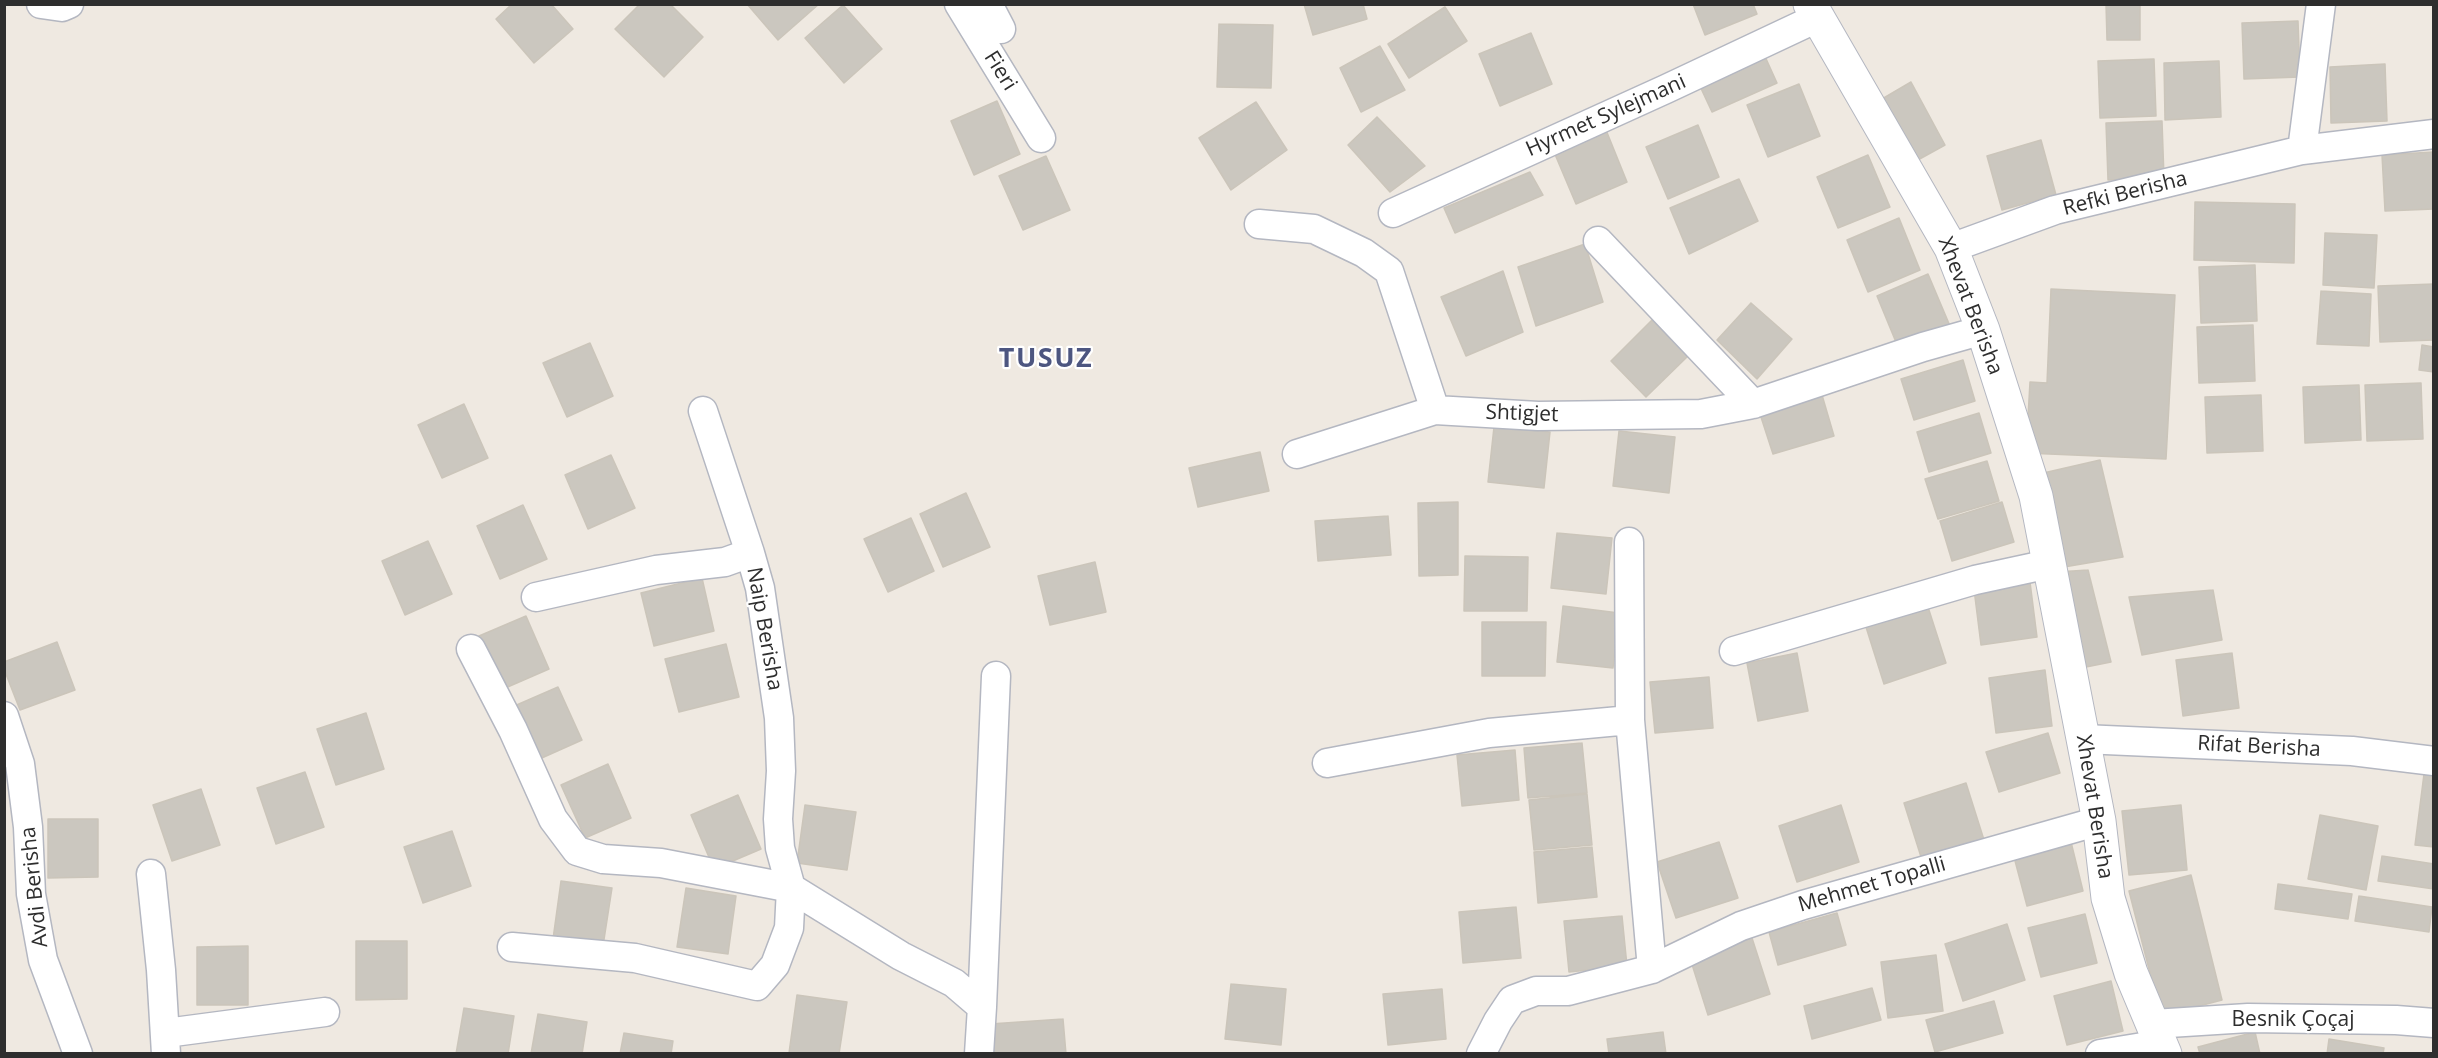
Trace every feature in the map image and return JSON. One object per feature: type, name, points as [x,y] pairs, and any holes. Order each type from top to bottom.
[{"type":"street","points":[[41,4],[62,7],[69,4]]},
{"type":"street","name":"Fieri","points":[[959,4],[1041,138]]},
{"type":"street","name":"Fieri","points":[[988,4],[1001,29]]},
{"type":"street","points":[[2302,150],[2321,4]]},
{"type":"street","name":"Hyrmet Sylejmani","points":[[1393,213],[1666,89],[1814,11]]},
{"type":"street","name":"Xhevat Berisha","points":[[1814,11],[1951,248],[1983,330],[2036,496],[2099,821],[2108,898],[2131,973],[2160,1041]]},
{"type":"street","name":"Refki Berisha","points":[[1951,248],[2055,210],[2302,150],[2433,134]]},
{"type":"street","points":[[1259,224],[1314,229],[1364,253],[1389,271],[1435,410]]},
{"type":"street","points":[[1598,242],[1754,404]]},
{"type":"street","name":"Shtigjet","points":[[1297,454],[1435,410],[1538,416],[1701,414],[1754,404],[1923,347],[1983,330]]},
{"type":"street","points":[[703,411],[750,553]]},
{"type":"street","points":[[1629,542],[1630,720],[1652,969]]},
{"type":"street","name":"Naip Berisha","points":[[512,947],[635,958],[757,986],[775,965],[789,928],[791,888],[780,838],[779,718],[760,588],[750,553],[725,562],[656,570],[536,597]]},
{"type":"street","points":[[1734,651],[1975,580],[2049,564]]},
{"type":"street","points":[[471,649],[513,730],[553,819],[577,851],[603,859],[661,863],[791,888],[901,956],[954,983],[982,1007]]},
{"type":"street","points":[[979,1053],[996,676]]},
{"type":"street","name":"Avdi Berisha","points":[[4,716],[20,764],[28,827],[31,894],[43,960],[78,1053]]},
{"type":"street","points":[[1327,763],[1489,733],[1630,720]]},
{"type":"street","name":"Rifat Berisha","points":[[2083,739],[2352,751],[2433,761]]},
{"type":"street","name":"Mehmet Topalli","points":[[1481,1053],[1512,1000],[1536,991],[1568,991],[1652,969],[1742,926],[1803,905],[2099,821]]},
{"type":"street","points":[[151,874],[166,1043],[325,1012]]},
{"type":"street","name":"Besnik Çoçaj","points":[[2160,1041],[2248,1018],[2396,1020],[2433,1023]]},
{"type":"street","points":[[2100,1053],[2160,1041]]},
{"type":"building","points":[[512,4],[551,4],[573,29],[534,63],[496,19]]},
{"type":"building","points":[[640,4],[670,4],[703,37],[664,77],[615,29]]},
{"type":"building","points":[[747,4],[819,4],[778,40]]},
{"type":"building","points":[[1304,4],[1363,4],[1367,19],[1313,35]]},
{"type":"building","points":[[1693,4],[1753,4],[1757,14],[1705,35]]},
{"type":"building","points":[[2106,4],[2140,4],[2140,40],[2107,40]]},
{"type":"building","points":[[843,5],[882,49],[844,83],[805,38]]},
{"type":"building","points":[[1445,7],[1467,41],[1409,78],[1388,44]]},
{"type":"building","points":[[2298,21],[2300,77],[2244,79],[2242,23]]},
{"type":"building","points":[[1219,24],[1273,25],[1271,88],[1217,87]]},
{"type":"building","points":[[1531,33],[1552,84],[1500,106],[1479,54]]},
{"type":"building","points":[[1380,46],[1405,90],[1361,112],[1340,68]]},
{"type":"building","points":[[1763,52],[1777,83],[1712,112],[1698,82]]},
{"type":"building","points":[[2154,59],[2156,116],[2100,118],[2098,61]]},
{"type":"building","points":[[2219,61],[2221,117],[2165,120],[2164,63]]},
{"type":"building","points":[[2385,64],[2387,121],[2331,123],[2330,67]]},
{"type":"building","points":[[1911,82],[1945,145],[1916,161],[1882,99]]},
{"type":"building","points":[[1799,84],[1820,136],[1768,157],[1747,105]]},
{"type":"building","points":[[997,101],[1020,154],[974,175],[951,121]]},
{"type":"building","points":[[1256,102],[1287,150],[1231,190],[1199,138]]},
{"type":"building","points":[[1377,117],[1425,166],[1390,192],[1348,145]]},
{"type":"building","points":[[2162,121],[2164,178],[2108,180],[2106,123]]},
{"type":"building","points":[[1698,125],[1719,177],[1668,199],[1646,147]]},
{"type":"building","points":[[1606,130],[1627,182],[1576,204],[1554,152]]},
{"type":"building","points":[[2041,140],[2056,195],[2002,210],[1987,156]]},
{"type":"building","points":[[2434,152],[2434,209],[2385,211],[2382,155]]},
{"type":"building","points":[[1868,155],[1890,207],[1838,228],[1817,177]]},
{"type":"building","points":[[1046,156],[1070,210],[1023,230],[999,176]]},
{"type":"building","points":[[1530,172],[1543,195],[1455,233],[1444,208]]},
{"type":"building","points":[[1739,179],[1758,221],[1689,254],[1670,208]]},
{"type":"building","points":[[2195,202],[2295,204],[2294,263],[2194,260]]},
{"type":"building","points":[[1899,218],[1920,270],[1868,292],[1847,240]]},
{"type":"building","points":[[2325,233],[2377,235],[2374,288],[2323,285]]},
{"type":"building","points":[[1585,244],[1603,302],[1536,326],[1518,267]]},
{"type":"building","points":[[2255,265],[2257,321],[2201,323],[2199,267]]},
{"type":"building","points":[[1503,271],[1523,332],[1466,356],[1441,297]]},
{"type":"building","points":[[1928,274],[1950,326],[1898,347],[1877,296]]},
{"type":"building","points":[[2434,284],[2434,340],[2380,342],[2378,286]]},
{"type":"building","points":[[2051,289],[2175,295],[2166,459],[2026,453],[2030,382],[2047,383]]},
{"type":"building","points":[[2321,291],[2371,294],[2369,346],[2317,344]]},
{"type":"building","points":[[1751,303],[1792,339],[1757,379],[1717,340]]},
{"type":"building","points":[[1652,320],[1688,356],[1646,397],[1611,361]]},
{"type":"building","points":[[2253,325],[2255,381],[2199,383],[2197,327]]},
{"type":"building","points":[[590,343],[613,396],[567,417],[543,363]]},
{"type":"building","points":[[2422,345],[2434,347],[2434,372],[2419,370]]},
{"type":"building","points":[[1963,360],[1975,401],[1914,420],[1901,379]]},
{"type":"building","points":[[2421,383],[2423,439],[2367,441],[2365,385]]},
{"type":"building","points":[[2359,385],[2361,440],[2305,443],[2303,387]]},
{"type":"building","points":[[1822,395],[1834,436],[1773,454],[1760,414]]},
{"type":"building","points":[[2261,395],[2263,451],[2207,453],[2205,397]]},
{"type":"building","points":[[464,404],[488,458],[442,478],[418,425]]},
{"type":"building","points":[[1979,413],[1991,453],[1929,472],[1917,432]]},
{"type":"building","points":[[1494,427],[1550,432],[1544,488],[1488,482]]},
{"type":"building","points":[[1619,431],[1675,437],[1669,493],[1613,486]]},
{"type":"building","points":[[1260,452],[1269,491],[1198,507],[1189,468]]},
{"type":"building","points":[[611,455],[635,508],[588,529],[565,475]]},
{"type":"building","points":[[2100,460],[2123,557],[2064,567],[2039,474]]},
{"type":"building","points":[[1987,461],[1999,501],[1938,519],[1925,479]]},
{"type":"building","points":[[966,493],[990,547],[943,567],[920,514]]},
{"type":"building","points":[[1458,502],[1458,575],[1419,576],[1418,503]]},
{"type":"building","points":[[2002,502],[2014,542],[1952,561],[1940,521]]},
{"type":"building","points":[[523,505],[547,559],[500,579],[477,526]]},
{"type":"building","points":[[1388,516],[1391,555],[1318,561],[1315,521]]},
{"type":"building","points":[[911,518],[934,571],[888,592],[864,539]]},
{"type":"building","points":[[1557,533],[1612,538],[1606,594],[1551,588]]},
{"type":"building","points":[[428,541],[452,594],[405,615],[382,561]]},
{"type":"building","points":[[1465,556],[1528,557],[1527,611],[1464,611]]},
{"type":"building","points":[[1095,562],[1106,612],[1050,625],[1038,576]]},
{"type":"building","points":[[2088,570],[2111,662],[2081,668],[2057,572]]},
{"type":"building","points":[[702,578],[714,631],[654,646],[641,593]]},
{"type":"building","points":[[2030,582],[2037,637],[1981,645],[1974,589]]},
{"type":"building","points":[[2213,590],[2222,640],[2142,655],[2129,597]]},
{"type":"building","points":[[1563,606],[1619,613],[1613,668],[1557,662]]},
{"type":"building","points":[[1928,607],[1946,663],[1884,684],[1866,627]]},
{"type":"building","points":[[526,616],[549,669],[503,689],[479,636]]},
{"type":"building","points":[[1482,622],[1546,622],[1545,676],[1482,676]]},
{"type":"building","points":[[57,642],[75,690],[20,710],[4,669],[4,662]]},
{"type":"building","points":[[726,644],[739,697],[679,712],[665,659]]},
{"type":"building","points":[[1797,653],[1808,711],[1758,721],[1747,663]]},
{"type":"building","points":[[2232,653],[2239,708],[2183,716],[2176,660]]},
{"type":"building","points":[[2045,670],[2052,726],[1996,733],[1989,678]]},
{"type":"building","points":[[1709,677],[1713,728],[1655,733],[1650,682]]},
{"type":"building","points":[[558,687],[582,740],[535,761],[512,707]]},
{"type":"building","points":[[366,713],[384,769],[336,785],[317,729]]},
{"type":"building","points":[[2048,733],[2060,773],[1999,792],[1986,752]]},
{"type":"building","points":[[1582,743],[1587,793],[1528,798],[1524,748]]},
{"type":"building","points":[[1515,750],[1519,800],[1462,806],[1457,755]]},
{"type":"building","points":[[608,764],[631,818],[585,838],[561,785]]},
{"type":"building","points":[[305,772],[324,827],[276,844],[257,788]]},
{"type":"building","points":[[2424,774],[2434,775],[2434,847],[2415,845]]},
{"type":"building","points":[[1966,783],[1984,840],[1922,860],[1904,803]]},
{"type":"building","points":[[201,789],[220,845],[172,861],[153,805]]},
{"type":"building","points":[[1587,794],[1592,845],[1534,850],[1529,800]]},
{"type":"building","points":[[738,795],[761,849],[714,869],[691,815]]},
{"type":"building","points":[[805,805],[856,812],[847,870],[797,863]]},
{"type":"building","points":[[1841,805],[1859,862],[1797,882],[1779,826]]},
{"type":"building","points":[[2181,805],[2187,870],[2129,875],[2122,811]]},
{"type":"building","points":[[2320,815],[2378,826],[2366,890],[2308,879]]},
{"type":"building","points":[[48,819],[98,819],[98,877],[48,878]]},
{"type":"building","points":[[452,831],[471,886],[423,903],[404,847]]},
{"type":"building","points":[[1719,842],[1738,898],[1676,918],[1657,862]]},
{"type":"building","points":[[2071,842],[2083,891],[2027,906],[2014,857]]},
{"type":"building","points":[[1592,847],[1597,897],[1538,903],[1534,852]]},
{"type":"building","points":[[2382,856],[2434,864],[2434,889],[2378,881]]},
{"type":"building","points":[[2191,875],[2222,1000],[2161,1016],[2129,891]]},
{"type":"building","points":[[561,881],[612,888],[603,946],[553,939]]},
{"type":"building","points":[[2278,884],[2352,894],[2348,919],[2275,909]]},
{"type":"building","points":[[686,888],[736,896],[728,954],[677,947]]},
{"type":"building","points":[[2359,896],[2432,907],[2429,932],[2355,921]]},
{"type":"building","points":[[1516,907],[1521,958],[1463,963],[1459,912]]},
{"type":"building","points":[[1837,913],[1846,945],[1778,965],[1769,932]]},
{"type":"building","points":[[2085,914],[2097,963],[2041,977],[2028,928]]},
{"type":"building","points":[[1622,916],[1627,966],[1569,972],[1564,921]]},
{"type":"building","points":[[2007,924],[2025,980],[1963,1001],[1945,944]]},
{"type":"building","points":[[1752,938],[1770,994],[1708,1015],[1690,958]]},
{"type":"building","points":[[356,941],[407,941],[407,999],[356,1000]]},
{"type":"building","points":[[248,946],[248,1005],[197,1005],[197,947]]},
{"type":"building","points":[[1936,955],[1943,1011],[1888,1018],[1881,962]]},
{"type":"building","points":[[2111,981],[2123,1031],[2067,1045],[2054,996]]},
{"type":"building","points":[[1231,984],[1286,989],[1281,1045],[1225,1039]]},
{"type":"building","points":[[1872,988],[1881,1020],[1812,1039],[1804,1006]]},
{"type":"building","points":[[1442,989],[1446,1039],[1388,1045],[1383,994]]},
{"type":"building","points":[[797,995],[847,1002],[839,1054],[789,1053]]},
{"type":"building","points":[[1994,1001],[2003,1033],[1935,1052],[1926,1020]]},
{"type":"building","points":[[464,1008],[514,1016],[508,1054],[456,1054]]},
{"type":"building","points":[[538,1014],[587,1022],[582,1054],[531,1054]]},
{"type":"building","points":[[1063,1019],[1066,1054],[993,1054],[990,1024]]},
{"type":"building","points":[[1663,1032],[1666,1054],[1609,1054],[1607,1039]]},
{"type":"building","points":[[2255,1032],[2260,1054],[2200,1054],[2198,1047]]},
{"type":"building","points":[[624,1033],[673,1041],[671,1054],[620,1054]]},
{"type":"building","points":[[2329,1039],[2384,1048],[2383,1054],[2327,1054]]},
{"type":"district","name":"TUSUZ","points":[[1046,359]]}]
